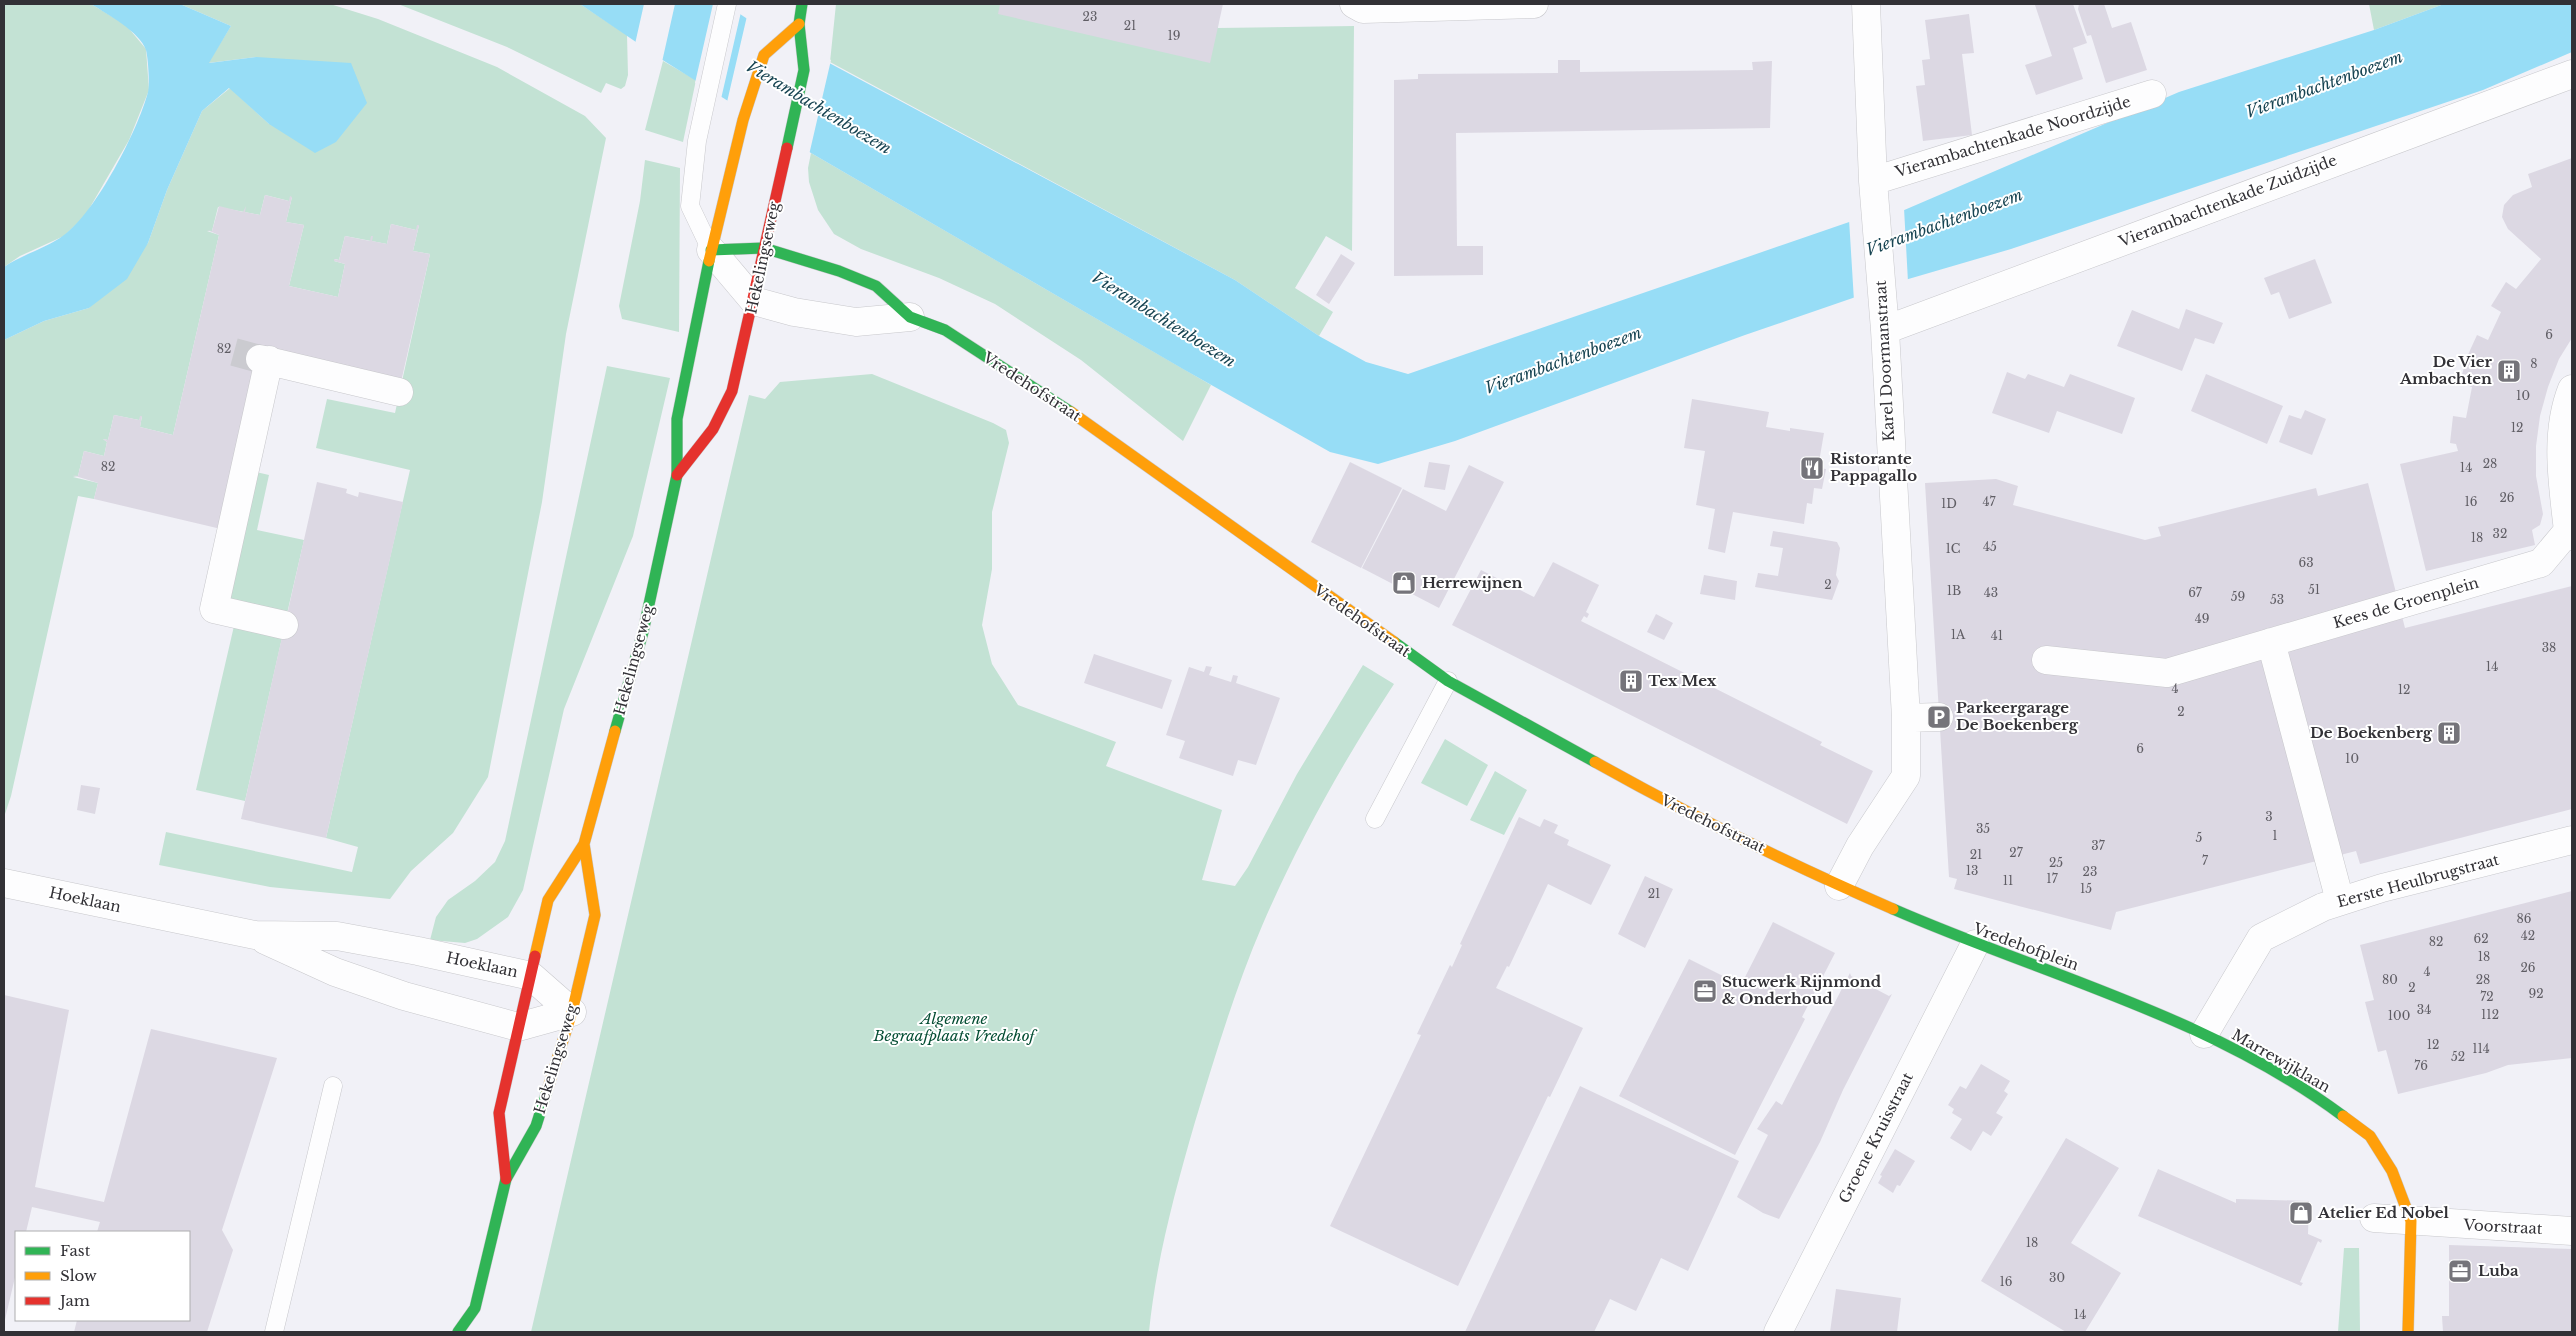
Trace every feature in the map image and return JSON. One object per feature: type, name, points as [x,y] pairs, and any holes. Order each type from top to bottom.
[{"type":"street","name":"Hekelingseweg","points":[[677,475],[709,438],[731,398],[754,302],[764,248],[804,70],[799,24],[802,4]]},
{"type":"street","points":[[1354,4],[1363,8],[1534,4]]},
{"type":"street","name":"Karel Doormanstraat","points":[[1839,886],[1860,846],[1906,776],[1906,718],[1884,319],[1874,192],[1866,4]]},
{"type":"street","name":"Hekelingseweg","points":[[506,1180],[499,1113],[518,1027],[548,900],[584,844],[643,632],[677,475],[677,419],[712,250],[731,177],[743,120],[764,55],[799,24]]},
{"type":"street","name":"Vierambachtenkade Zuidzijde","points":[[1884,319],[2572,74]]},
{"type":"street","name":"Vierambachtenkade Noordzijde","points":[[1874,192],[2152,94]]},
{"type":"street","name":"Vredehofstraat","points":[[712,250],[764,248],[839,271],[876,286],[910,317],[945,330],[1071,412],[1448,681],[1640,788],[1839,886]]},
{"type":"street","points":[[712,250],[754,302]]},
{"type":"street","name":"Vredehofstraat","points":[[754,302],[794,312],[856,322],[910,317]]},
{"type":"street","points":[[284,625],[214,609],[265,360],[399,392]]},
{"type":"street","points":[[2571,531],[2561,466],[2565,407],[2572,389]]},
{"type":"street","name":"Kees de Groenplein","points":[[2046,660],[2167,673],[2541,563],[2571,531]]},
{"type":"street","points":[[2271,642],[2340,902]]},
{"type":"street","points":[[1906,718],[1939,717]]},
{"type":"street","name":"Eerste Heulbrugstraat","points":[[2204,1034],[2262,938],[2323,907],[2382,888],[2572,840]]},
{"type":"street","name":"Hekelingseweg","points":[[458,1332],[475,1308],[506,1180],[536,1126],[572,1012],[595,915],[584,844]]},
{"type":"street","name":"Hoeklaan","points":[[4,883],[255,935],[337,936],[418,951],[531,976],[572,1012]]},
{"type":"street","name":"Vredehofplein","points":[[1839,886],[1974,944],[2117,995],[2204,1034]]},
{"type":"street","name":"Hoeklaan","points":[[255,935],[335,972],[404,996],[518,1027]]},
{"type":"street","name":"Groene Kruisstraat","points":[[1778,1332],[1974,944]]},
{"type":"street","points":[[518,1027],[572,1012]]},
{"type":"street","name":"Marrewijklaan","points":[[2204,1034],[2307,1089],[2370,1136],[2392,1171],[2410,1221],[2412,1235],[2408,1332]]},
{"type":"street","name":"Voorstraat","points":[[2374,1218],[2572,1231]]},
{"type":"street","name":"Hekelingseweg","points":[[475,1308],[478,1324]]},
{"type":"lane","points":[[712,250],[690,206],[700,130],[727,4]]},
{"type":"lane","points":[[1376,819],[1448,681]]},
{"type":"lane","points":[[274,1332],[333,1086]]},
{"type":"green space","points":[[4,4],[91,4],[126,25],[146,49],[149,90],[129,140],[85,216],[64,236],[20,256],[4,267]]},
{"type":"green space","points":[[180,4],[330,4],[378,19],[497,67],[585,116],[606,138],[566,334],[542,502],[488,777],[453,833],[411,871],[390,899],[270,887],[159,865],[166,832],[352,872],[358,847],[326,838],[410,470],[316,448],[327,399],[395,413],[430,254],[413,251],[419,225],[416,230],[391,224],[387,244],[345,236],[339,260],[335,259],[334,261],[345,264],[338,297],[289,286],[304,225],[286,222],[292,197],[289,201],[265,195],[260,215],[218,207],[212,231],[207,231],[219,235],[173,435],[140,427],[142,416],[139,420],[114,415],[108,440],[103,439],[107,442],[104,456],[84,451],[78,476],[73,477],[98,483],[94,499],[78,496],[11,796],[4,817],[4,340],[44,321],[89,308],[148,243],[167,190],[202,111],[230,88],[269,124],[256,57],[208,63],[231,26]]},
{"type":"green space","points":[[398,4],[580,4],[627,35],[628,75],[625,86],[621,89],[606,83],[601,93],[507,47]]},
{"type":"green space","points":[[836,4],[1219,4],[1218,28],[1354,26],[1352,251],[1326,236],[1295,288],[1333,312],[1319,336],[1235,280],[830,62]]},
{"type":"green space","points":[[2369,4],[2444,4],[2374,30]]},
{"type":"green space","points":[[663,61],[696,80],[683,142],[645,130]]},
{"type":"green space","points":[[811,153],[1211,385],[1183,441],[1081,360],[995,304],[939,278],[861,249],[834,234],[818,210],[809,182],[808,168]]},
{"type":"green space","points":[[645,160],[680,168],[679,332],[622,319],[619,306],[640,201]]},
{"type":"green space","points":[[607,366],[670,378],[633,536],[564,709],[523,890],[508,917],[477,939],[465,943],[430,940],[436,917],[448,900],[475,881],[495,862],[505,841]]},
{"type":"green space","name":"Algemene Begraafplaats Vredehof","points":[[872,374],[1006,430],[1009,443],[992,512],[992,569],[982,625],[992,664],[1018,705],[1116,742],[1106,766],[1222,810],[1202,880],[1235,886],[1248,867],[1297,774],[1363,665],[1394,684],[1357,742],[1306,833],[1262,926],[1243,974],[1210,1072],[1174,1200],[1156,1279],[1149,1332],[531,1332],[749,395],[765,399],[780,382]]},
{"type":"green space","points":[[252,471],[269,475],[257,530],[304,540],[286,618],[224,603]]},
{"type":"green space","points":[[234,626],[282,638],[245,801],[196,790]]},
{"type":"green space","points":[[1445,739],[1488,765],[1467,806],[1421,783]]},
{"type":"green space","points":[[1495,771],[1527,790],[1504,835],[1470,820]]},
{"type":"green space","points":[[2344,1248],[2359,1248],[2360,1332],[2338,1332]]},
{"type":"water","points":[[91,4],[180,4],[231,26],[209,63],[256,57],[351,63],[367,103],[336,142],[315,153],[269,124],[229,88],[202,111],[167,190],[148,243],[127,279],[89,308],[44,321],[4,340],[4,267],[50,244],[76,224],[102,190],[114,169],[135,127],[148,92],[149,77],[146,50],[143,43],[122,24]]},
{"type":"water","name":"Vierambachtenboezem","points":[[580,4],[725,4],[749,20],[1235,280],[1319,336],[1366,362],[1408,374],[1855,220],[1902,211],[2179,92],[2374,30],[2444,4],[2572,4],[2572,52],[2483,90],[2011,249],[1905,280],[1745,335],[1455,441],[1378,464],[1330,452],[1183,369],[811,153],[661,59]]},
{"type":"pier","points":[[644,4],[675,4],[662,62],[635,44]]},
{"type":"pier","points":[[713,4],[730,4],[741,12],[721,99],[695,83]]},
{"type":"pier","points":[[747,16],[831,60],[809,155],[727,102]]},
{"type":"pier","points":[[1904,208],[1908,282],[1854,301],[1849,219]]},
{"type":"building","points":[[1000,4],[1223,4],[1210,63],[998,14]]},
{"type":"building","points":[[2073,4],[2087,43],[2073,48],[2083,79],[2036,95],[2025,65],[2052,56],[2035,5]]},
{"type":"building","points":[[2079,4],[2104,4],[2112,28],[2131,22],[2147,70],[2106,83],[2091,35],[2087,36],[2078,9]]},
{"type":"building","points":[[1969,14],[1974,53],[1962,54],[1972,135],[1923,141],[1916,86],[1925,85],[1922,60],[1930,59],[1925,20]]},
{"type":"building","points":[[1558,60],[1580,60],[1580,72],[1753,70],[1752,62],[1772,61],[1770,128],[1456,133],[1457,246],[1483,246],[1483,275],[1394,276],[1394,80],[1418,79],[1418,74],[1558,73]]},
{"type":"building","name":"De Vier Ambachten","points":[[2572,158],[2572,338],[2559,359],[2548,387],[2540,416],[2536,446],[2536,476],[2543,514],[2540,525],[2532,530],[2535,545],[2426,571],[2400,464],[2458,451],[2456,444],[2450,443],[2453,416],[2466,418],[2472,387],[2460,383],[2466,359],[2477,335],[2488,340],[2501,312],[2491,306],[2506,282],[2516,289],[2541,259],[2508,229],[2502,217],[2504,205],[2513,195],[2532,187],[2528,174]]},
{"type":"building","points":[[265,195],[289,201],[290,196],[292,197],[286,222],[304,225],[289,286],[338,297],[345,264],[334,261],[334,259],[339,260],[345,236],[370,241],[371,236],[373,236],[372,241],[387,244],[391,224],[416,230],[417,225],[419,225],[413,251],[430,254],[401,382],[274,353],[221,529],[94,499],[98,483],[72,475],[78,476],[84,451],[104,456],[107,442],[103,439],[108,440],[114,415],[139,420],[140,416],[142,416],[140,427],[173,435],[219,235],[207,230],[212,231],[219,206],[243,212],[246,206],[245,212],[260,215]]},
{"type":"building","points":[[1341,254],[1355,263],[1329,304],[1316,295]]},
{"type":"building","points":[[2315,259],[2332,303],[2289,319],[2279,292],[2271,295],[2264,278]]},
{"type":"building","points":[[2186,309],[2223,323],[2214,344],[2195,338],[2182,371],[2117,346],[2132,310],[2179,329]]},
{"type":"building","points":[[2007,372],[2025,379],[2028,374],[2064,387],[2070,374],[2135,398],[2122,434],[2057,411],[2049,433],[1992,413]]},
{"type":"building","points":[[2206,374],[2283,406],[2267,444],[2191,411]]},
{"type":"building","points":[[1692,399],[1769,412],[1766,427],[1790,431],[1790,428],[1824,433],[1818,468],[1826,469],[1822,489],[1814,488],[1812,504],[1807,503],[1804,524],[1733,512],[1725,553],[1708,549],[1715,509],[1696,505],[1705,451],[1684,448]]},
{"type":"building","points":[[2305,410],[2326,419],[2312,455],[2279,442],[2289,415],[2301,419]]},
{"type":"building","points":[[1350,462],[1402,488],[1361,568],[1311,542]]},
{"type":"building","points":[[1429,462],[1450,465],[1445,490],[1424,487]]},
{"type":"building","points":[[1469,465],[1504,482],[1439,608],[1362,568],[1403,489],[1446,511]]},
{"type":"building","points":[[1996,479],[2018,486],[2013,505],[2145,540],[2161,536],[2158,527],[2316,488],[2318,496],[2368,483],[2405,628],[2572,586],[2572,809],[2360,864],[2356,851],[2116,912],[2111,930],[1954,889],[1957,879],[1949,877],[1925,483]]},
{"type":"building","points":[[317,482],[347,489],[346,493],[358,497],[359,492],[403,502],[326,838],[241,819]]},
{"type":"building","points":[[1773,531],[1837,542],[1840,548],[1836,575],[1839,581],[1832,600],[1755,587],[1758,573],[1778,576],[1783,548],[1770,546]]},
{"type":"building","name":"Tex Mex","points":[[1553,562],[1599,585],[1586,612],[1589,614],[1587,618],[1584,616],[1581,621],[1822,742],[1820,745],[1873,771],[1847,824],[1452,625],[1481,570],[1534,597]]},
{"type":"building","points":[[1704,575],[1737,581],[1735,600],[1700,594]]},
{"type":"building","points":[[1656,614],[1673,623],[1664,640],[1647,632]]},
{"type":"building","points":[[1094,654],[1172,680],[1162,709],[1084,683]]},
{"type":"building","points":[[1206,666],[1212,667],[1209,675],[1231,682],[1233,675],[1238,676],[1236,683],[1280,698],[1256,765],[1238,760],[1233,776],[1179,758],[1185,741],[1166,735],[1189,667],[1204,672]]},
{"type":"building","points":[[81,785],[100,788],[95,814],[77,810]]},
{"type":"building","points":[[1519,817],[1540,827],[1544,819],[1558,825],[1554,833],[1569,840],[1567,845],[1611,865],[1591,905],[1548,884],[1509,967],[1507,966],[1496,988],[1583,1028],[1550,1097],[1548,1096],[1458,1286],[1330,1226],[1421,1035],[1417,1034],[1450,965],[1452,967],[1462,945],[1460,944]]},
{"type":"building","points":[[1645,876],[1673,889],[1645,948],[1618,934]]},
{"type":"building","points":[[2572,891],[2572,1058],[2508,1065],[2486,1073],[2398,1094],[2386,1050],[2378,1052],[2365,1002],[2374,1000],[2360,945]]},
{"type":"building","points":[[1773,922],[1835,953],[1802,1017],[1805,1019],[1735,1155],[1619,1096],[1689,959],[1741,985]]},
{"type":"building","points":[[1850,973],[1851,976],[1889,996],[1892,994],[1843,1090],[1820,1142],[1779,1219],[1763,1213],[1737,1197],[1768,1135],[1757,1129],[1776,1101],[1782,1105]]},
{"type":"building","points":[[4,995],[69,1010],[35,1187],[104,1202],[151,1029],[277,1058],[222,1230],[233,1250],[207,1332],[74,1332],[77,1321],[190,1321],[190,1231],[97,1231],[100,1222],[32,1207],[26,1231],[15,1231],[15,1277],[4,1324]]},
{"type":"building","points":[[1981,1064],[2010,1081],[2004,1091],[2008,1094],[1996,1113],[2003,1117],[1991,1136],[1983,1131],[1971,1151],[1950,1138],[1962,1119],[1952,1113],[1954,1109],[1948,1105],[1960,1086],[1966,1089]]},
{"type":"building","points":[[1580,1086],[1739,1161],[1688,1271],[1661,1258],[1636,1311],[1610,1299],[1594,1332],[1465,1332]]},
{"type":"building","points":[[2066,1138],[2119,1168],[2071,1243],[2121,1273],[2085,1332],[2066,1332],[1981,1281]]},
{"type":"building","points":[[1895,1149],[1915,1161],[1900,1186],[1897,1185],[1893,1193],[1878,1183],[1882,1176],[1880,1175]]},
{"type":"building","points":[[2158,1169],[2236,1203],[2236,1199],[2309,1201],[2308,1234],[2322,1240],[2321,1243],[2318,1241],[2300,1282],[2303,1283],[2301,1286],[2138,1216]]},
{"type":"building","points":[[2449,1245],[2572,1249],[2572,1332],[2443,1332],[2442,1316],[2449,1316]]},
{"type":"building","points":[[1836,1289],[1901,1298],[1897,1332],[1830,1332]]},
{"type":"tunnel","points":[[234,352],[260,359]]},
{"type":"traffic: fast","points":[[787,148],[804,70],[799,24],[802,4]]},
{"type":"traffic: fast","points":[[711,250],[764,248],[839,271],[876,286],[910,317],[945,330],[1071,412]]},
{"type":"traffic: fast","points":[[615,731],[643,632],[677,475],[677,419],[709,261]]},
{"type":"traffic: fast","points":[[1394,642],[1448,681],[1595,762]]},
{"type":"traffic: fast","points":[[1893,909],[2182,1024],[2237,1051],[2291,1081],[2343,1116]]},
{"type":"traffic: fast","points":[[458,1332],[475,1308],[506,1179],[536,1126],[547,1091]]},
{"type":"traffic: slow","points":[[709,261],[743,120],[764,55],[799,24]]},
{"type":"traffic: slow","points":[[1071,412],[1394,642]]},
{"type":"traffic: slow","points":[[535,956],[548,900],[584,844],[615,731]]},
{"type":"traffic: slow","points":[[1595,762],[1668,802],[1742,839],[1893,909]]},
{"type":"traffic: slow","points":[[547,1091],[572,1012],[595,915],[584,844]]},
{"type":"traffic: slow","points":[[2343,1116],[2370,1136],[2392,1171],[2411,1221],[2408,1332]]},
{"type":"traffic: jam","points":[[677,475],[713,429],[732,391],[787,148]]},
{"type":"traffic: jam","points":[[506,1179],[499,1113],[535,956]]},
{"type":"place","name":"De Vier Ambachten","points":[[2509,371]]},
{"type":"place","name":"Ristorante Pappagallo","points":[[1812,468]]},
{"type":"place","name":"Herrewijnen","points":[[1404,583]]},
{"type":"place","name":"Tex Mex","points":[[1631,681]]},
{"type":"place","name":"Parkeergarage De Boekenberg","points":[[1939,717]]},
{"type":"place","name":"De Boekenberg","points":[[2449,733]]},
{"type":"place","name":"Stucwerk Rijnmond & Onderhoud","points":[[1705,991]]},
{"type":"place","name":"Atelier Ed Nobel","points":[[2301,1213]]},
{"type":"place","name":"Luba","points":[[2460,1271]]}]
